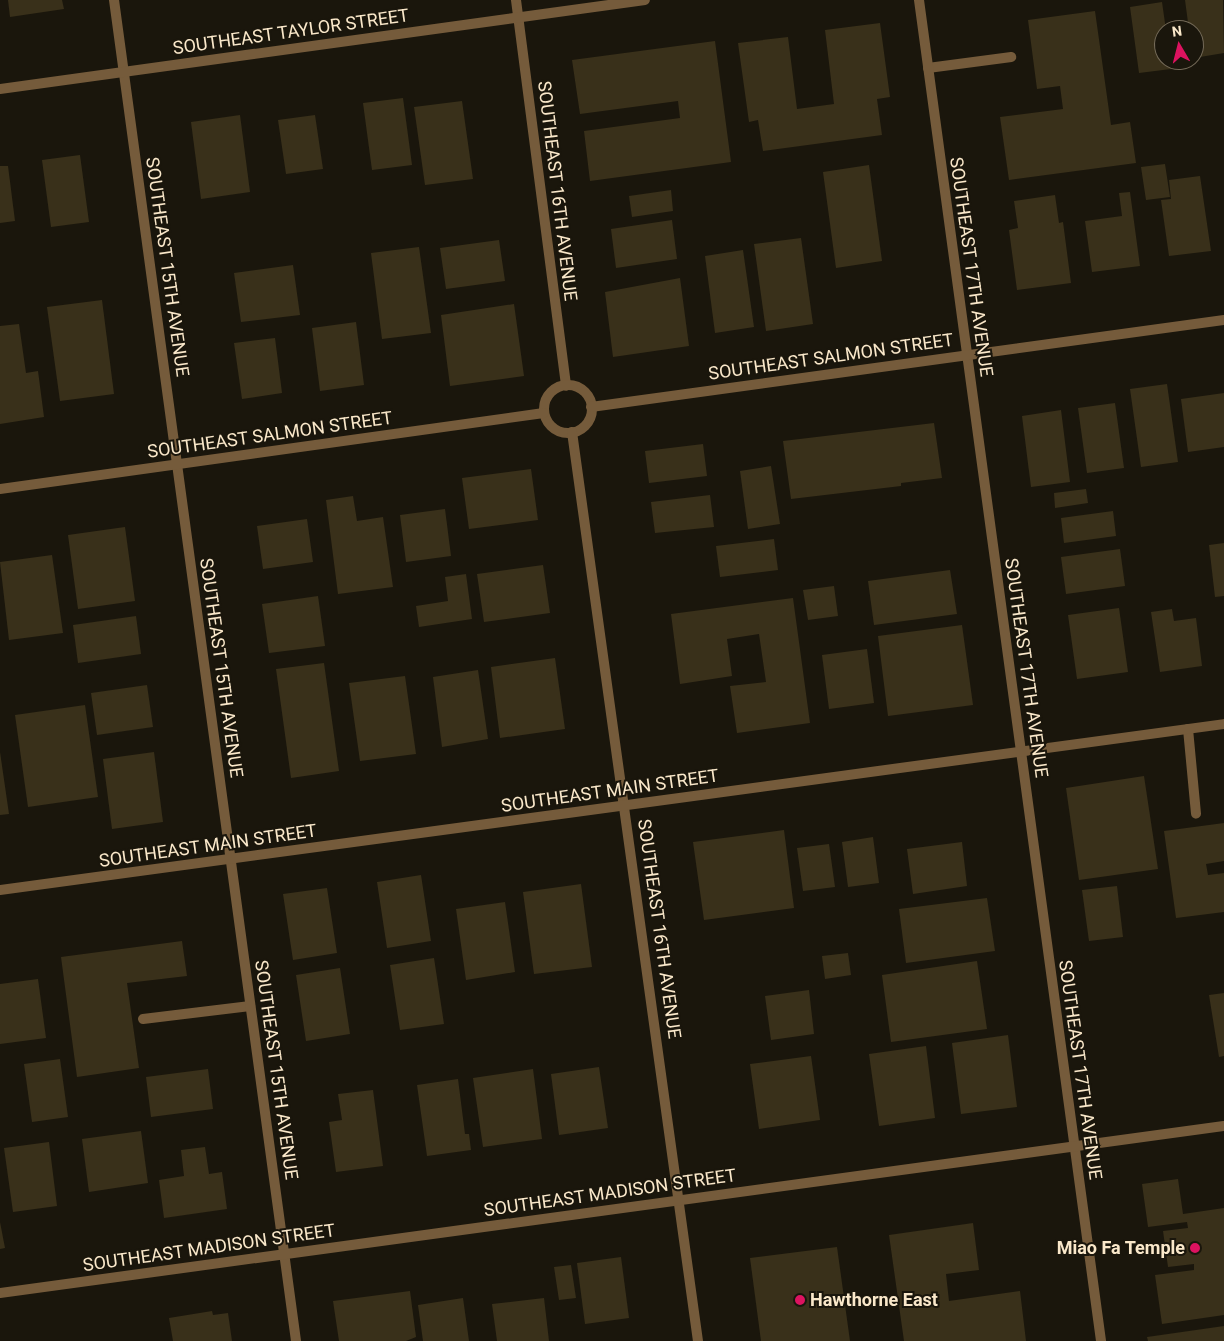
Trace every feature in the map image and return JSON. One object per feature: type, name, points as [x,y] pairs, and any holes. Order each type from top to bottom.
[{"type":"street","name":"SOUTHEAST 15TH AVENUE","points":[[114,0],[296,1341]]},
{"type":"street","name":"SOUTHEAST 16TH AVENUE","points":[[516,0],[566,386]]},
{"type":"street","name":"SOUTHEAST TAYLOR STREET","points":[[0,89],[645,0]]},
{"type":"street","name":"SOUTHEAST 17TH AVENUE","points":[[919,0],[1101,1341]]},
{"type":"street","points":[[928,68],[1011,57]]},
{"type":"street","name":"SOUTHEAST SALMON STREET","points":[[592,406],[1224,320]]},
{"type":"street","points":[[566,386],[580,389],[592,406],[585,426],[572,432],[565,433],[551,426],[544,413],[547,398],[558,388],[566,386]]},
{"type":"street","name":"SOUTHEAST SALMON STREET","points":[[0,489],[544,413]]},
{"type":"street","name":"SOUTHEAST 16TH AVENUE","points":[[572,432],[680,1200],[698,1341]]},
{"type":"street","name":"SOUTHEAST MAIN STREET","points":[[0,890],[1224,724]]},
{"type":"street","points":[[1188,729],[1196,814]]},
{"type":"street","points":[[143,1019],[250,1006]]},
{"type":"street","name":"SOUTHEAST MADISON STREET","points":[[0,1292],[1224,1126]]},
{"type":"building","points":[[8,0],[62,0],[64,9],[10,17]]},
{"type":"building","points":[[1185,0],[1223,0],[1224,53],[1204,56],[1204,20],[1188,20]]},
{"type":"building","points":[[1162,2],[1165,20],[1154,20],[1154,70],[1163,70],[1139,73],[1130,7]]},
{"type":"building","points":[[1095,11],[1111,125],[1130,122],[1136,163],[1009,180],[1000,117],[1063,109],[1060,86],[1037,89],[1028,20]]},
{"type":"building","points":[[880,23],[890,97],[877,99],[882,135],[763,151],[758,120],[749,122],[738,43],[788,37],[797,109],[834,104],[825,30]]},
{"type":"building","points":[[715,41],[731,162],[590,181],[584,131],[680,118],[678,101],[580,114],[572,60]]},
{"type":"building","points":[[403,98],[412,165],[372,170],[363,103]]},
{"type":"building","points":[[462,101],[473,179],[425,185],[414,107]]},
{"type":"building","points":[[240,115],[250,192],[201,199],[191,122]]},
{"type":"building","points":[[315,115],[323,169],[286,174],[278,120]]},
{"type":"building","points":[[80,155],[89,222],[51,227],[42,160]]},
{"type":"building","points":[[1165,164],[1170,197],[1146,200],[1141,167]]},
{"type":"building","points":[[869,165],[882,261],[836,268],[823,172]]},
{"type":"building","points":[[0,166],[8,166],[15,221],[0,223]]},
{"type":"building","points":[[1200,176],[1211,251],[1169,256],[1161,200],[1171,199],[1169,180]]},
{"type":"building","points":[[671,190],[673,211],[632,217],[629,196]]},
{"type":"building","points":[[1130,192],[1140,266],[1092,272],[1085,221],[1122,216],[1119,193]]},
{"type":"building","points":[[1055,195],[1059,223],[1063,222],[1071,283],[1017,290],[1009,230],[1018,228],[1014,201]]},
{"type":"building","points":[[672,220],[677,259],[616,268],[611,229]]},
{"type":"building","points":[[801,238],[813,324],[766,331],[754,244]]},
{"type":"building","points":[[499,240],[505,281],[446,289],[440,248]]},
{"type":"building","points":[[419,247],[431,333],[382,339],[371,253]]},
{"type":"building","points":[[743,250],[754,327],[715,333],[705,256]]},
{"type":"building","points":[[293,265],[300,315],[241,322],[234,273]]},
{"type":"building","points":[[680,278],[689,346],[613,357],[605,292]]},
{"type":"building","points":[[102,300],[114,394],[60,401],[47,307]]},
{"type":"building","points":[[514,304],[524,376],[450,386],[441,315]]},
{"type":"building","points":[[356,322],[364,385],[320,391],[312,328]]},
{"type":"building","points":[[19,324],[26,373],[38,371],[44,417],[0,424],[0,326]]},
{"type":"building","points":[[275,338],[282,393],[242,399],[234,343]]},
{"type":"building","points":[[1167,384],[1178,462],[1141,467],[1130,389]]},
{"type":"building","points":[[1224,393],[1224,447],[1188,452],[1181,399]]},
{"type":"building","points":[[1115,403],[1124,468],[1087,473],[1078,408]]},
{"type":"building","points":[[1061,410],[1070,482],[1031,487],[1022,416]]},
{"type":"building","points":[[934,423],[942,478],[901,483],[901,486],[791,499],[783,441]]},
{"type":"building","points":[[703,444],[707,476],[649,483],[645,451]]},
{"type":"building","points":[[771,466],[780,524],[748,529],[740,471]]},
{"type":"building","points":[[531,469],[538,520],[469,529],[462,478]]},
{"type":"building","points":[[1086,489],[1088,503],[1055,508],[1054,493]]},
{"type":"building","points":[[710,495],[714,527],[655,533],[651,502]]},
{"type":"building","points":[[353,496],[357,521],[383,517],[393,587],[338,594],[326,500]]},
{"type":"building","points":[[445,509],[451,556],[406,562],[400,515]]},
{"type":"building","points":[[1113,511],[1116,536],[1064,543],[1061,518]]},
{"type":"building","points":[[307,519],[313,562],[263,569],[257,526]]},
{"type":"building","points":[[125,527],[135,601],[78,609],[68,535]]},
{"type":"building","points":[[774,539],[778,570],[720,577],[716,546]]},
{"type":"building","points":[[1224,543],[1224,596],[1215,597],[1209,545]]},
{"type":"building","points":[[1120,549],[1125,586],[1066,594],[1061,557]]},
{"type":"building","points":[[52,555],[63,633],[9,640],[0,562]]},
{"type":"building","points":[[543,565],[550,613],[484,622],[477,574]]},
{"type":"building","points":[[950,570],[957,614],[874,625],[868,581]]},
{"type":"building","points":[[466,574],[472,619],[419,627],[416,606],[448,601],[445,577]]},
{"type":"building","points":[[834,586],[838,616],[808,620],[803,590]]},
{"type":"building","points":[[318,596],[325,646],[269,653],[262,604]]},
{"type":"building","points":[[793,598],[810,723],[737,733],[730,686],[766,682],[759,634],[727,639],[732,676],[680,684],[671,614]]},
{"type":"building","points":[[1119,608],[1128,672],[1077,679],[1068,615]]},
{"type":"building","points":[[1172,609],[1174,621],[1196,618],[1202,666],[1160,672],[1151,612]]},
{"type":"building","points":[[136,616],[141,654],[78,663],[73,625]]},
{"type":"building","points":[[962,625],[973,705],[888,716],[878,636]]},
{"type":"building","points":[[867,649],[874,703],[829,709],[822,655]]},
{"type":"building","points":[[555,658],[565,729],[500,738],[491,667]]},
{"type":"building","points":[[324,663],[339,771],[291,778],[276,669]]},
{"type":"building","points":[[478,670],[488,739],[442,747],[433,677]]},
{"type":"building","points":[[405,676],[416,754],[360,761],[349,683]]},
{"type":"building","points":[[147,685],[153,727],[97,735],[91,693]]},
{"type":"building","points":[[85,705],[98,797],[28,807],[15,715]]},
{"type":"building","points":[[0,752],[9,814],[0,815]]},
{"type":"building","points":[[154,752],[163,822],[112,829],[103,759]]},
{"type":"building","points":[[1144,776],[1158,869],[1079,880],[1066,788]]},
{"type":"building","points":[[1224,823],[1224,861],[1206,864],[1208,875],[1224,873],[1224,912],[1176,918],[1164,831]]},
{"type":"building","points":[[784,830],[794,908],[704,920],[693,842]]},
{"type":"building","points":[[873,837],[879,883],[848,887],[842,842]]},
{"type":"building","points":[[962,842],[967,886],[913,894],[907,849]]},
{"type":"building","points":[[829,844],[835,887],[803,891],[797,848]]},
{"type":"building","points":[[421,875],[431,941],[387,948],[377,882]]},
{"type":"building","points":[[581,884],[592,967],[534,974],[523,892]]},
{"type":"building","points":[[1117,886],[1123,937],[1089,941],[1082,890]]},
{"type":"building","points":[[327,888],[337,953],[293,960],[283,894]]},
{"type":"building","points":[[987,898],[995,951],[906,963],[899,909]]},
{"type":"building","points":[[505,902],[515,972],[466,980],[456,909]]},
{"type":"building","points":[[182,941],[187,976],[127,983],[139,1068],[77,1077],[61,957]]},
{"type":"building","points":[[848,953],[851,975],[825,979],[822,956]]},
{"type":"building","points":[[434,958],[444,1024],[400,1030],[390,965]]},
{"type":"building","points":[[977,961],[987,1029],[891,1042],[882,975]]},
{"type":"building","points":[[340,968],[350,1034],[306,1041],[296,975]]},
{"type":"building","points":[[38,979],[46,1038],[0,1044],[0,984]]},
{"type":"building","points":[[809,990],[814,1034],[771,1040],[765,996]]},
{"type":"building","points":[[1224,993],[1224,1056],[1219,1057],[1209,995]]},
{"type":"building","points":[[1008,1035],[1017,1107],[961,1114],[952,1043]]},
{"type":"building","points":[[926,1046],[935,1118],[879,1126],[869,1054]]},
{"type":"building","points":[[811,1056],[820,1120],[759,1129],[750,1064]]},
{"type":"building","points":[[60,1059],[68,1117],[32,1122],[24,1064]]},
{"type":"building","points":[[599,1067],[608,1128],[559,1135],[551,1074]]},
{"type":"building","points":[[208,1069],[213,1109],[151,1117],[146,1077]]},
{"type":"building","points":[[533,1069],[542,1139],[483,1147],[473,1078]]},
{"type":"building","points":[[458,1079],[465,1134],[469,1134],[471,1150],[427,1156],[417,1085]]},
{"type":"building","points":[[373,1090],[383,1166],[336,1172],[329,1122],[342,1120],[338,1094]]},
{"type":"building","points":[[141,1131],[148,1183],[89,1192],[82,1139]]},
{"type":"building","points":[[49,1142],[57,1206],[13,1212],[4,1148]]},
{"type":"building","points":[[205,1147],[209,1174],[222,1172],[227,1209],[164,1218],[159,1180],[184,1176],[181,1150]]},
{"type":"building","name":"Miao Fa Temple","points":[[1178,1179],[1183,1214],[1224,1208],[1224,1315],[1162,1324],[1155,1275],[1194,1270],[1194,1264],[1168,1267],[1163,1231],[1188,1228],[1187,1222],[1148,1227],[1142,1184]]},
{"type":"building","points":[[0,1222],[5,1248],[0,1249]]},
{"type":"building","points":[[973,1223],[979,1270],[946,1274],[949,1301],[1020,1291],[1026,1341],[904,1341],[889,1235]]},
{"type":"building","name":"Hawthorne East","points":[[837,1247],[850,1341],[761,1341],[750,1258]]},
{"type":"building","points":[[621,1257],[629,1318],[585,1324],[577,1263]]},
{"type":"building","points":[[571,1265],[576,1298],[559,1300],[554,1267]]},
{"type":"building","points":[[410,1291],[416,1337],[406,1341],[339,1341],[333,1301]]},
{"type":"building","points":[[463,1298],[469,1341],[423,1341],[418,1305]]},
{"type":"building","points":[[544,1298],[549,1341],[497,1341],[492,1304]]},
{"type":"building","points":[[212,1311],[213,1315],[228,1313],[232,1341],[173,1341],[169,1318]]},
{"type":"building","points":[[1224,1326],[1224,1341],[1148,1341],[1147,1337]]},
{"type":"place","name":"Miao Fa Temple","points":[[1195,1248]]},
{"type":"place","name":"Hawthorne East","points":[[800,1300]]}]
